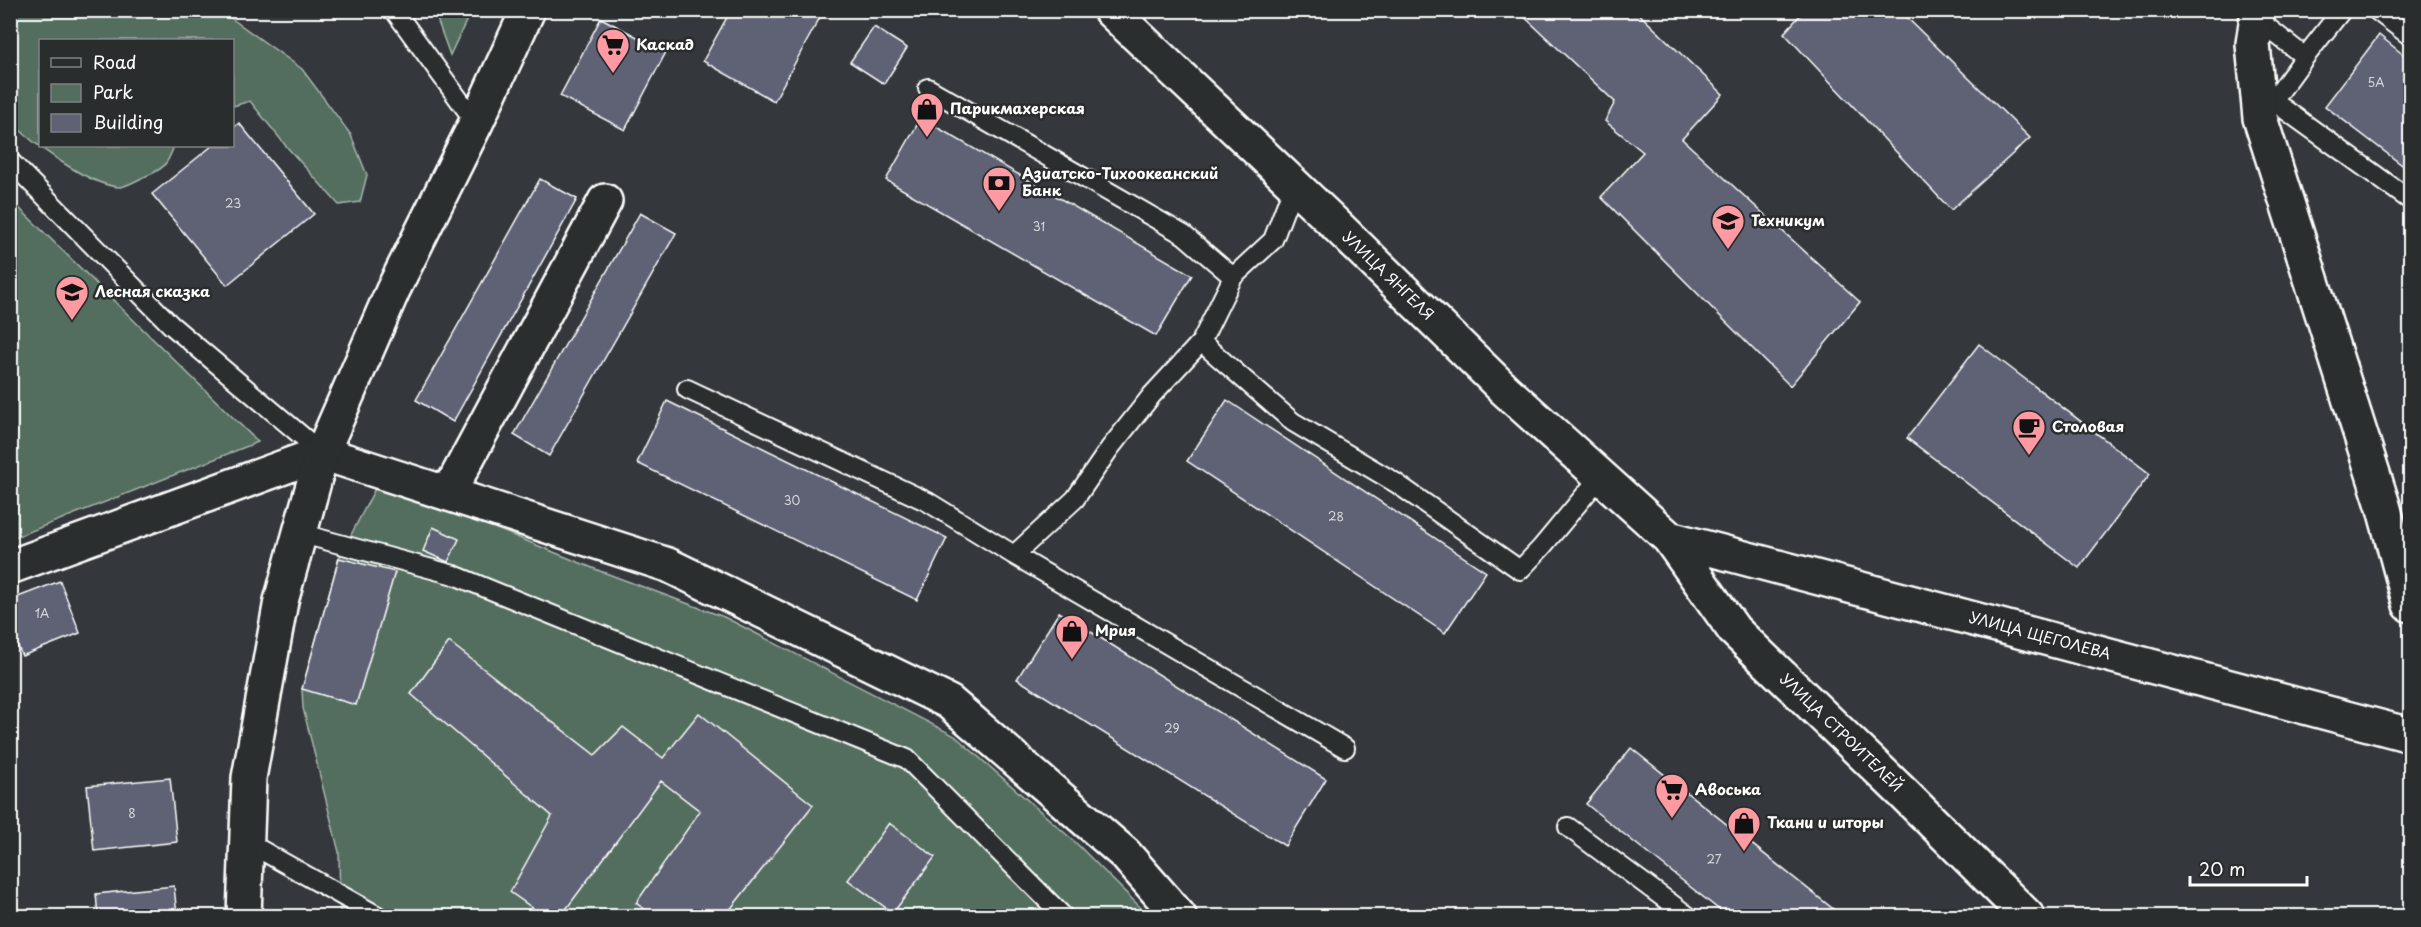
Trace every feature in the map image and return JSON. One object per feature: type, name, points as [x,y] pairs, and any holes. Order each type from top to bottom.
[{"type":"street","points":[[244,916],[249,778],[281,601],[322,453],[393,290],[476,123],[528,10]]},
{"type":"street","name":"УЛИЦА ЯНГЕЛЯ","points":[[1110,10],[1505,390],[1669,538]]},
{"type":"street","points":[[2258,15],[2253,44],[2260,118],[2383,505],[2410,606]]},
{"type":"street","points":[[448,494],[605,201]]},
{"type":"street","points":[[10,567],[322,453],[668,565],[949,702],[1125,854],[1179,916]]},
{"type":"street","name":"УЛИЦА ЩЕГОЛЕВА","points":[[1669,538],[2410,735]]},
{"type":"street","name":"УЛИЦА СТРОИТЕЛЕЙ","points":[[1669,538],[1734,630],[1905,794],[2009,905]]},
{"type":"lane","points":[[394,10],[476,123]]},
{"type":"lane","points":[[2342,10],[2273,101],[2410,200]]},
{"type":"lane","points":[[2376,10],[2410,36]]},
{"type":"lane","points":[[2258,15],[2305,57]]},
{"type":"lane","points":[[928,88],[1184,236],[1233,277]]},
{"type":"lane","points":[[10,161],[171,325],[322,453]]},
{"type":"lane","points":[[1014,555],[1075,499],[1110,447],[1138,412],[1201,342],[1233,277],[1273,240],[1294,185]]},
{"type":"lane","points":[[1201,342],[1293,422],[1396,483],[1520,570],[1600,477]]},
{"type":"lane","points":[[687,389],[928,501],[1014,555],[1346,748]]},
{"type":"lane","points":[[300,533],[454,575],[907,759],[1063,916]]},
{"type":"lane","points":[[1568,827],[1688,916]]},
{"type":"lane","points":[[247,842],[378,916]]},
{"type":"green space","points":[[10,11],[221,11],[302,69],[351,135],[367,175],[360,202],[339,205],[286,146],[250,101],[234,106],[234,39],[39,39],[39,146],[11,121]]},
{"type":"green space","points":[[434,11],[471,11],[450,55]]},
{"type":"green space","points":[[41,147],[174,147],[167,162],[160,169],[122,187],[92,179]]},
{"type":"green space","name":"Лесная сказка","points":[[11,200],[258,442],[11,539]]},
{"type":"green space","points":[[379,481],[600,571],[724,617],[955,736],[1074,841],[1149,916],[340,916],[339,852],[303,708],[302,689],[339,558]]},
{"type":"building","points":[[731,10],[824,10],[774,101],[703,61]]},
{"type":"building","name":"Техникум","points":[[1517,10],[1635,10],[1723,94],[1682,139],[1860,302],[1790,386],[1601,197],[1643,152],[1605,121],[1615,102]]},
{"type":"building","points":[[1805,10],[1899,10],[2030,138],[1951,210],[1784,33]]},
{"type":"building","name":"Каскад","points":[[601,18],[666,52],[625,130],[560,96]]},
{"type":"building","points":[[874,27],[907,48],[884,84],[850,62]]},
{"type":"building","points":[[2379,35],[2410,60],[2410,171],[2325,106]]},
{"type":"building","points":[[921,118],[1192,275],[1156,336],[886,180]]},
{"type":"building","points":[[239,123],[314,214],[227,285],[152,194],[211,147],[234,147],[234,127]]},
{"type":"building","points":[[540,179],[577,199],[453,422],[416,400]]},
{"type":"building","points":[[640,213],[676,233],[549,456],[514,435]]},
{"type":"building","name":"Столовая","points":[[1979,344],[2150,474],[2079,568],[1907,438]]},
{"type":"building","points":[[1227,400],[1486,572],[1445,633],[1187,461]]},
{"type":"building","points":[[667,401],[947,538],[917,600],[637,463]]},
{"type":"building","points":[[433,527],[459,539],[448,562],[423,551]]},
{"type":"building","points":[[339,558],[395,572],[356,705],[302,689]]},
{"type":"building","points":[[60,581],[80,633],[22,656],[10,628],[10,600]]},
{"type":"building","points":[[1059,612],[1326,779],[1285,846],[1017,679]]},
{"type":"building","points":[[449,642],[595,755],[623,727],[663,758],[699,713],[813,805],[725,916],[654,916],[636,903],[700,811],[661,781],[561,916],[544,916],[510,892],[552,816],[411,694]]},
{"type":"building","points":[[1631,748],[1842,916],[1727,916],[1586,804]]},
{"type":"building","points":[[170,778],[177,842],[94,851],[87,786]]},
{"type":"building","points":[[889,823],[935,857],[893,913],[848,880]]},
{"type":"building","points":[[174,886],[177,916],[98,916],[96,894]]},
{"type":"place","name":"Каскад","points":[[613,74]]},
{"type":"place","name":"Парикмахерская","points":[[927,138]]},
{"type":"place","name":"Азиатско-Тихоокеанский Банк","points":[[999,212]]},
{"type":"place","name":"Техникум","points":[[1728,250]]},
{"type":"place","name":"Лесная сказка","points":[[72,321]]},
{"type":"place","name":"Столовая","points":[[2029,456]]},
{"type":"place","name":"Мрия","points":[[1072,660]]},
{"type":"place","name":"Авоська","points":[[1672,819]]},
{"type":"place","name":"Ткани и шторы","points":[[1744,852]]}]
